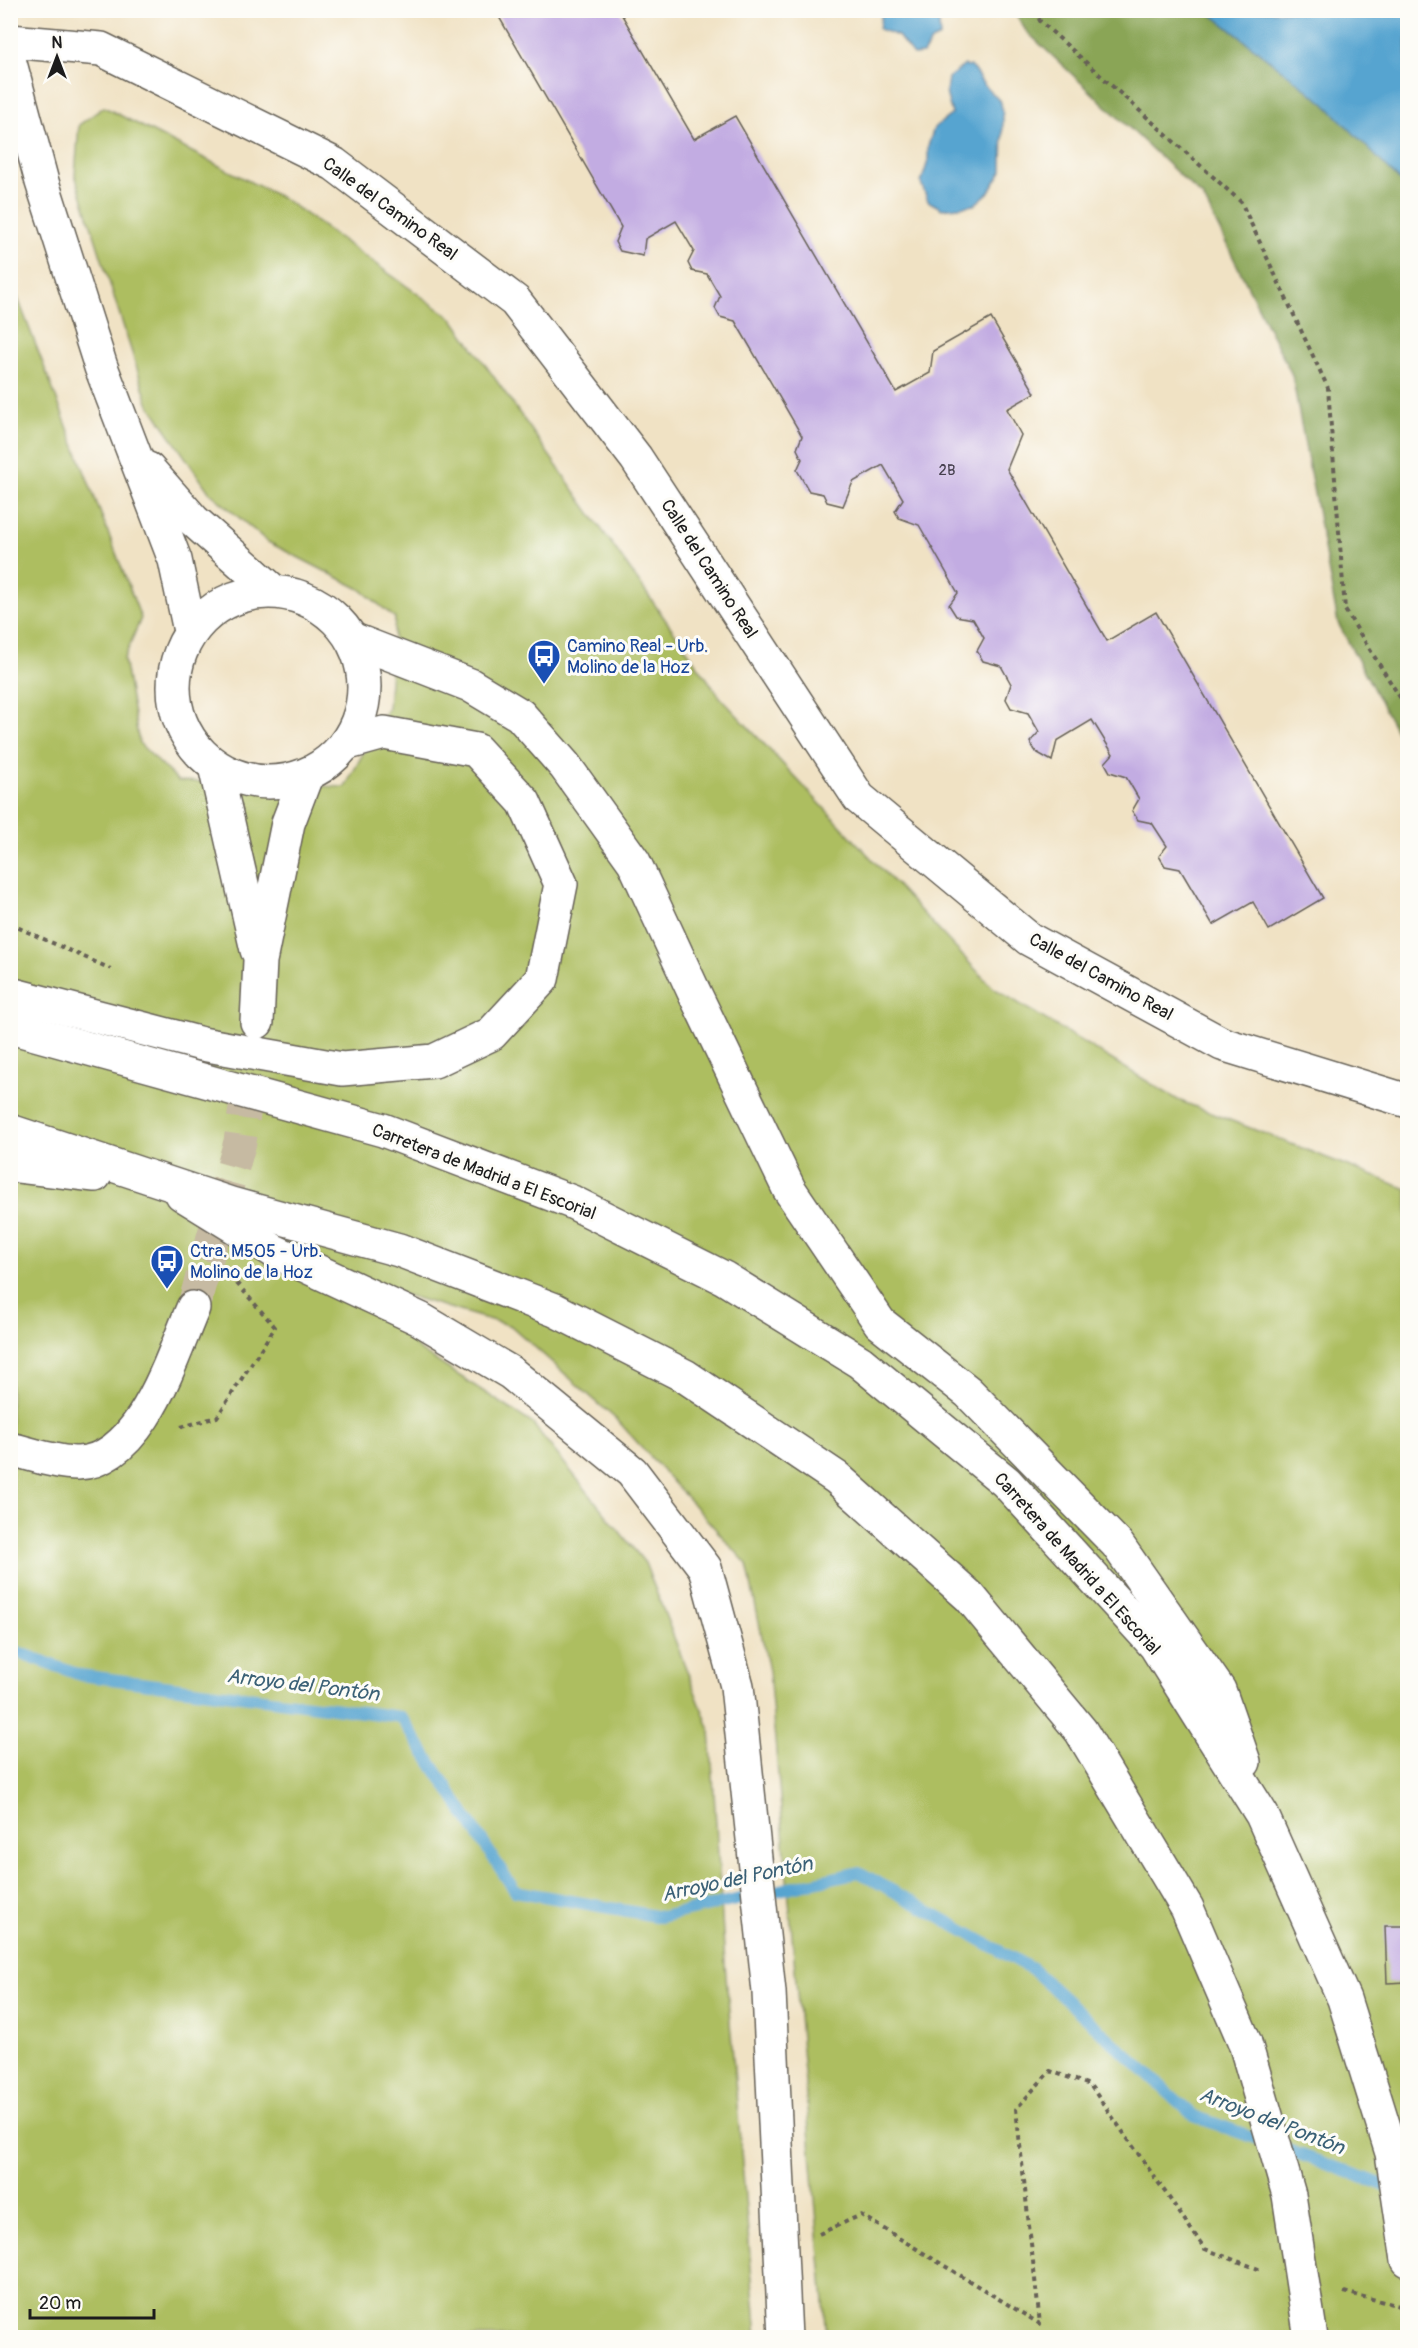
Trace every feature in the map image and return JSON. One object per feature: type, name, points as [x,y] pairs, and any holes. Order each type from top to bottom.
[{"type":"main road","name":"Calle del Camino Real","points":[[10,40],[101,49],[334,164],[516,301],[636,458],[859,798],[1029,939],[1222,1044],[1407,1101]]},
{"type":"main road","points":[[10,63],[42,182],[97,356],[175,560],[190,631]]},
{"type":"main road","points":[[135,454],[193,520],[272,590]]},
{"type":"main road","points":[[272,590],[304,597],[333,615],[354,640],[365,675],[363,710],[348,743],[329,762],[306,776],[275,783],[243,779],[215,766],[188,739],[174,704],[175,666],[190,631],[213,609],[241,595],[272,590]]},
{"type":"main road","points":[[354,640],[470,685],[520,715],[565,766],[634,862],[789,1189],[880,1323],[968,1392],[1117,1544],[1219,1690],[1262,1815]]},
{"type":"main road","points":[[10,994],[202,1044],[342,1069],[434,1061],[491,1034],[542,979],[561,884],[524,802],[476,750],[384,733],[348,743]]},
{"type":"main road","points":[[215,766],[260,961]]},
{"type":"main road","points":[[257,1022],[260,961],[288,823],[306,776]]},
{"type":"main road","name":"Carretera de Madrid a El Escorial","points":[[10,1027],[383,1130],[561,1198],[724,1278],[860,1362],[1006,1482],[1155,1646],[1262,1815],[1344,1999],[1392,2154],[1407,2260]]},
{"type":"main road","points":[[10,1131],[165,1184],[399,1250],[555,1310],[685,1376],[837,1478],[970,1597],[1081,1731],[1187,1908],[1245,2043],[1289,2195],[1311,2337]]},
{"type":"main road","points":[[10,1165],[165,1184],[274,1251],[420,1320],[511,1373],[632,1472],[705,1568],[737,1686],[769,1992],[785,2337]]},
{"type":"main road","points":[[10,1449],[79,1463],[107,1456],[150,1408],[193,1308]]},
{"type":"path","points":[[1035,10],[1041,21],[1241,202],[1328,388],[1345,610],[1407,710]]},
{"type":"path","points":[[10,924],[111,969]]},
{"type":"path","points":[[150,1408],[180,1427],[218,1417],[275,1327],[233,1279],[274,1251]]},
{"type":"path","points":[[781,2252],[861,2215],[1041,2324],[1016,2109],[1050,2071],[1090,2085],[1205,2249]]},
{"type":"green space","points":[[1014,11],[1407,11],[1407,751],[1338,623],[1292,375],[1203,197],[1026,31]]},
{"type":"green space","points":[[104,107],[284,199],[453,319],[720,697],[992,987],[1178,1100],[1407,1189],[1407,2337],[827,2337],[769,1671],[747,1564],[618,1421],[511,1326],[388,1290],[418,1349],[532,1423],[645,1563],[710,1730],[725,1964],[757,2337],[11,2337],[10,278],[141,618],[124,659],[139,743],[178,781],[345,787],[388,707],[395,618],[360,589],[268,542],[209,492],[148,403],[75,175],[79,125]]},
{"type":"water","points":[[882,11],[930,11],[939,23],[940,37],[931,41],[923,54],[913,55],[898,36],[879,29]]},
{"type":"water","points":[[1207,11],[1407,11],[1407,188],[1324,103]]},
{"type":"water","points":[[965,65],[971,66],[984,85],[1001,102],[1002,171],[988,193],[974,205],[942,209],[928,201],[921,183],[934,128],[952,114],[946,93],[948,78]]},
{"type":"building","points":[[495,10],[619,10],[694,139],[735,116],[896,392],[930,373],[933,351],[991,318],[1035,393],[1007,409],[1021,435],[1007,469],[1107,641],[1156,612],[1323,898],[1269,930],[1253,902],[1213,925],[1180,869],[1165,866],[1159,856],[1167,846],[1152,823],[1138,820],[1132,811],[1139,799],[1126,777],[1110,772],[1105,763],[1113,754],[1092,720],[1057,741],[1052,761],[1036,752],[1030,742],[1039,732],[1028,713],[1011,708],[1006,699],[1011,684],[1001,666],[983,661],[977,651],[984,638],[973,619],[956,616],[949,605],[958,593],[919,525],[899,518],[895,511],[903,499],[883,465],[853,482],[843,506],[827,502],[823,494],[809,491],[797,470],[802,459],[797,449],[802,436],[735,321],[720,317],[715,308],[720,296],[707,274],[692,271],[688,263],[694,251],[676,221],[645,239],[643,256],[620,251],[615,242],[621,227]]},
{"type":"building","points":[[1385,1926],[1408,1926],[1408,1982],[1387,1983]]},
{"type":"waterway","name":"Arroyo del Pontón","points":[[10,1649],[80,1675],[401,1717],[515,1891],[661,1917],[859,1872],[1032,1969],[1194,2116],[1395,2189]]},
{"type":"tunnel","points":[[193,1308],[240,1142],[257,1026]]},
{"type":"place","name":"Camino Real - Urb. Molino de la Hoz","points":[[544,685]]},
{"type":"place","name":"Ctra. M505 - Urb. Molino de la Hoz","points":[[167,1290]]}]
